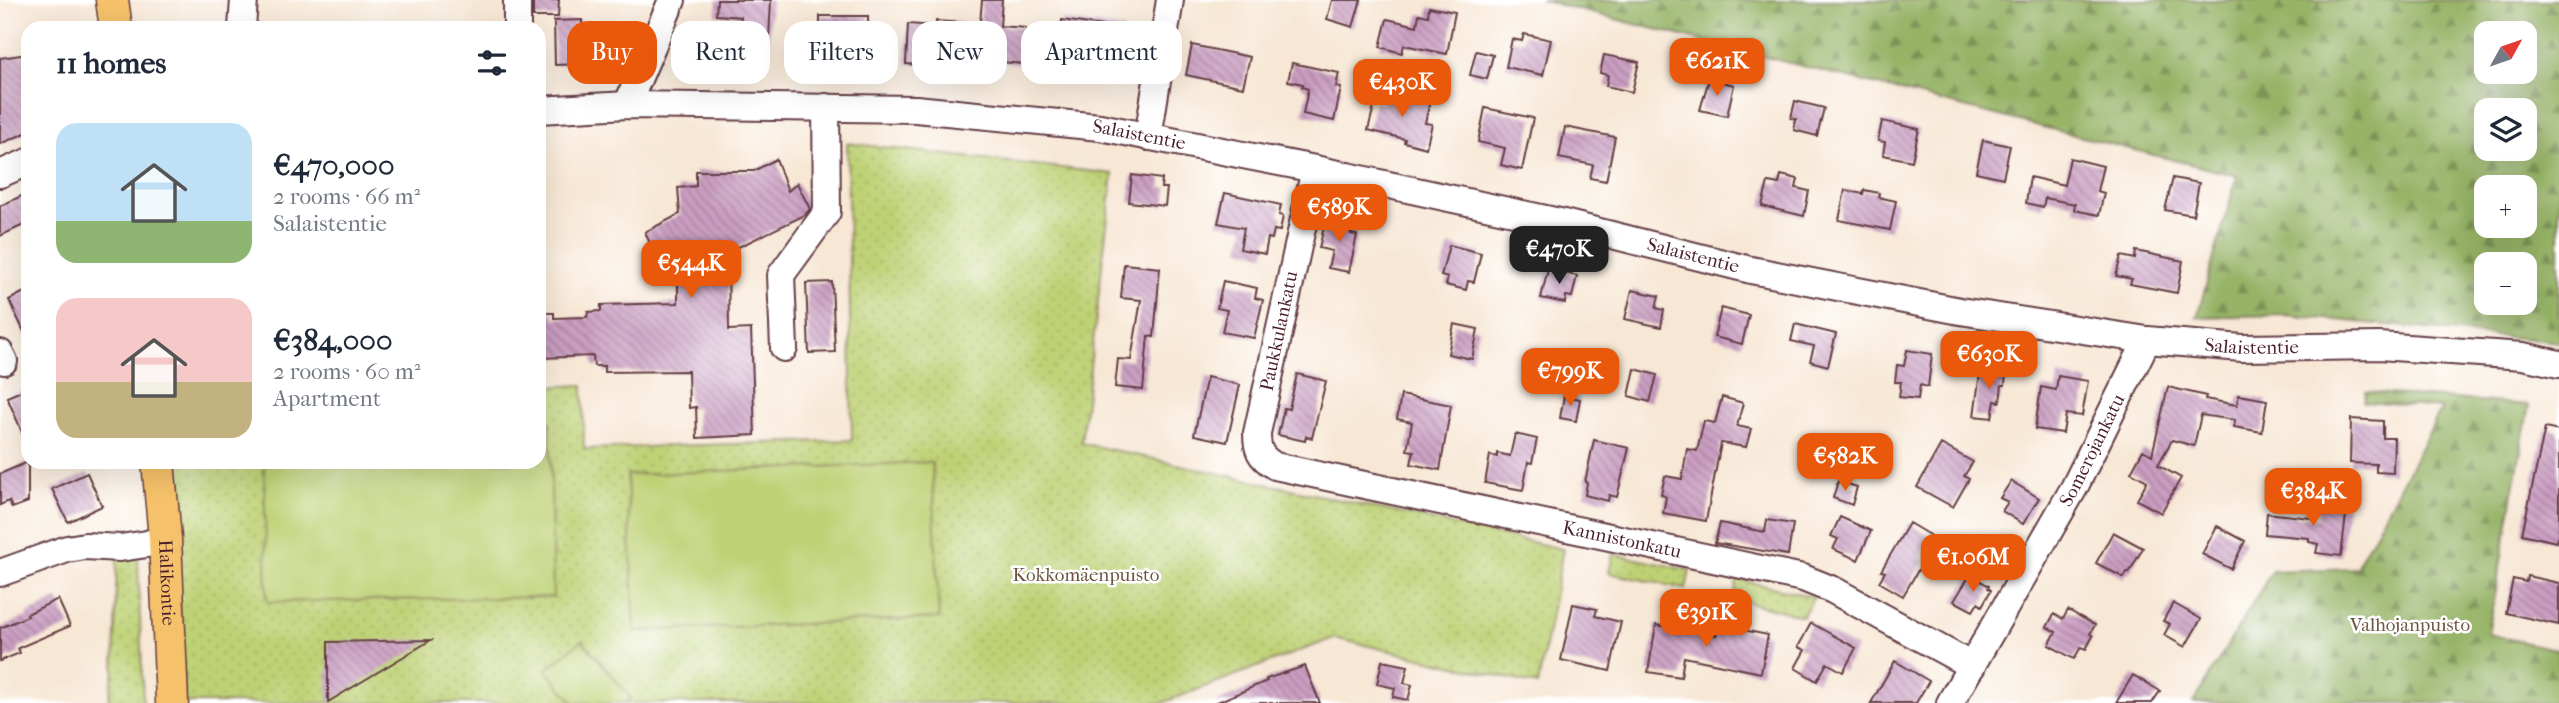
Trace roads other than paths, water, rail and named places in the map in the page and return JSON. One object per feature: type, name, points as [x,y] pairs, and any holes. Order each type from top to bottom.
[{"type":"main road","points":[[112,0],[115,21]]},
{"type":"main road","name":"Halikontie","points":[[159,469],[165,538],[172,703]]},
{"type":"street","points":[[242,21],[244,0]]},
{"type":"street","points":[[517,0],[517,21]]},
{"type":"street","points":[[627,105],[672,0]]},
{"type":"street","points":[[1148,138],[1170,0]]},
{"type":"street","name":"Salaistentie","points":[[546,110],[627,105],[916,109],[1100,127],[1315,169],[1564,223],[1765,272],[1960,311],[2147,340],[2242,348],[2379,346],[2523,356],[2559,364]]},
{"type":"street","points":[[784,348],[781,275],[827,212],[826,107]]},
{"type":"street","points":[[0,174],[21,165]]},
{"type":"street","name":"Paukkulankatu","points":[[1259,453],[1257,433],[1315,169]]},
{"type":"street","name":"Somerojankatu","points":[[1950,703],[2074,488],[2147,340]]},
{"type":"street","name":"Kannistonkatu","points":[[1259,453],[1275,466],[1803,578],[1833,590],[1972,666]]},
{"type":"street","points":[[0,573],[67,548],[120,548],[165,538]]},
{"type":"park label","name":"Kokkomäenpuisto","points":[[1086,575]]},
{"type":"park label","name":"Valhojanpuisto","points":[[2410,625]]}]
